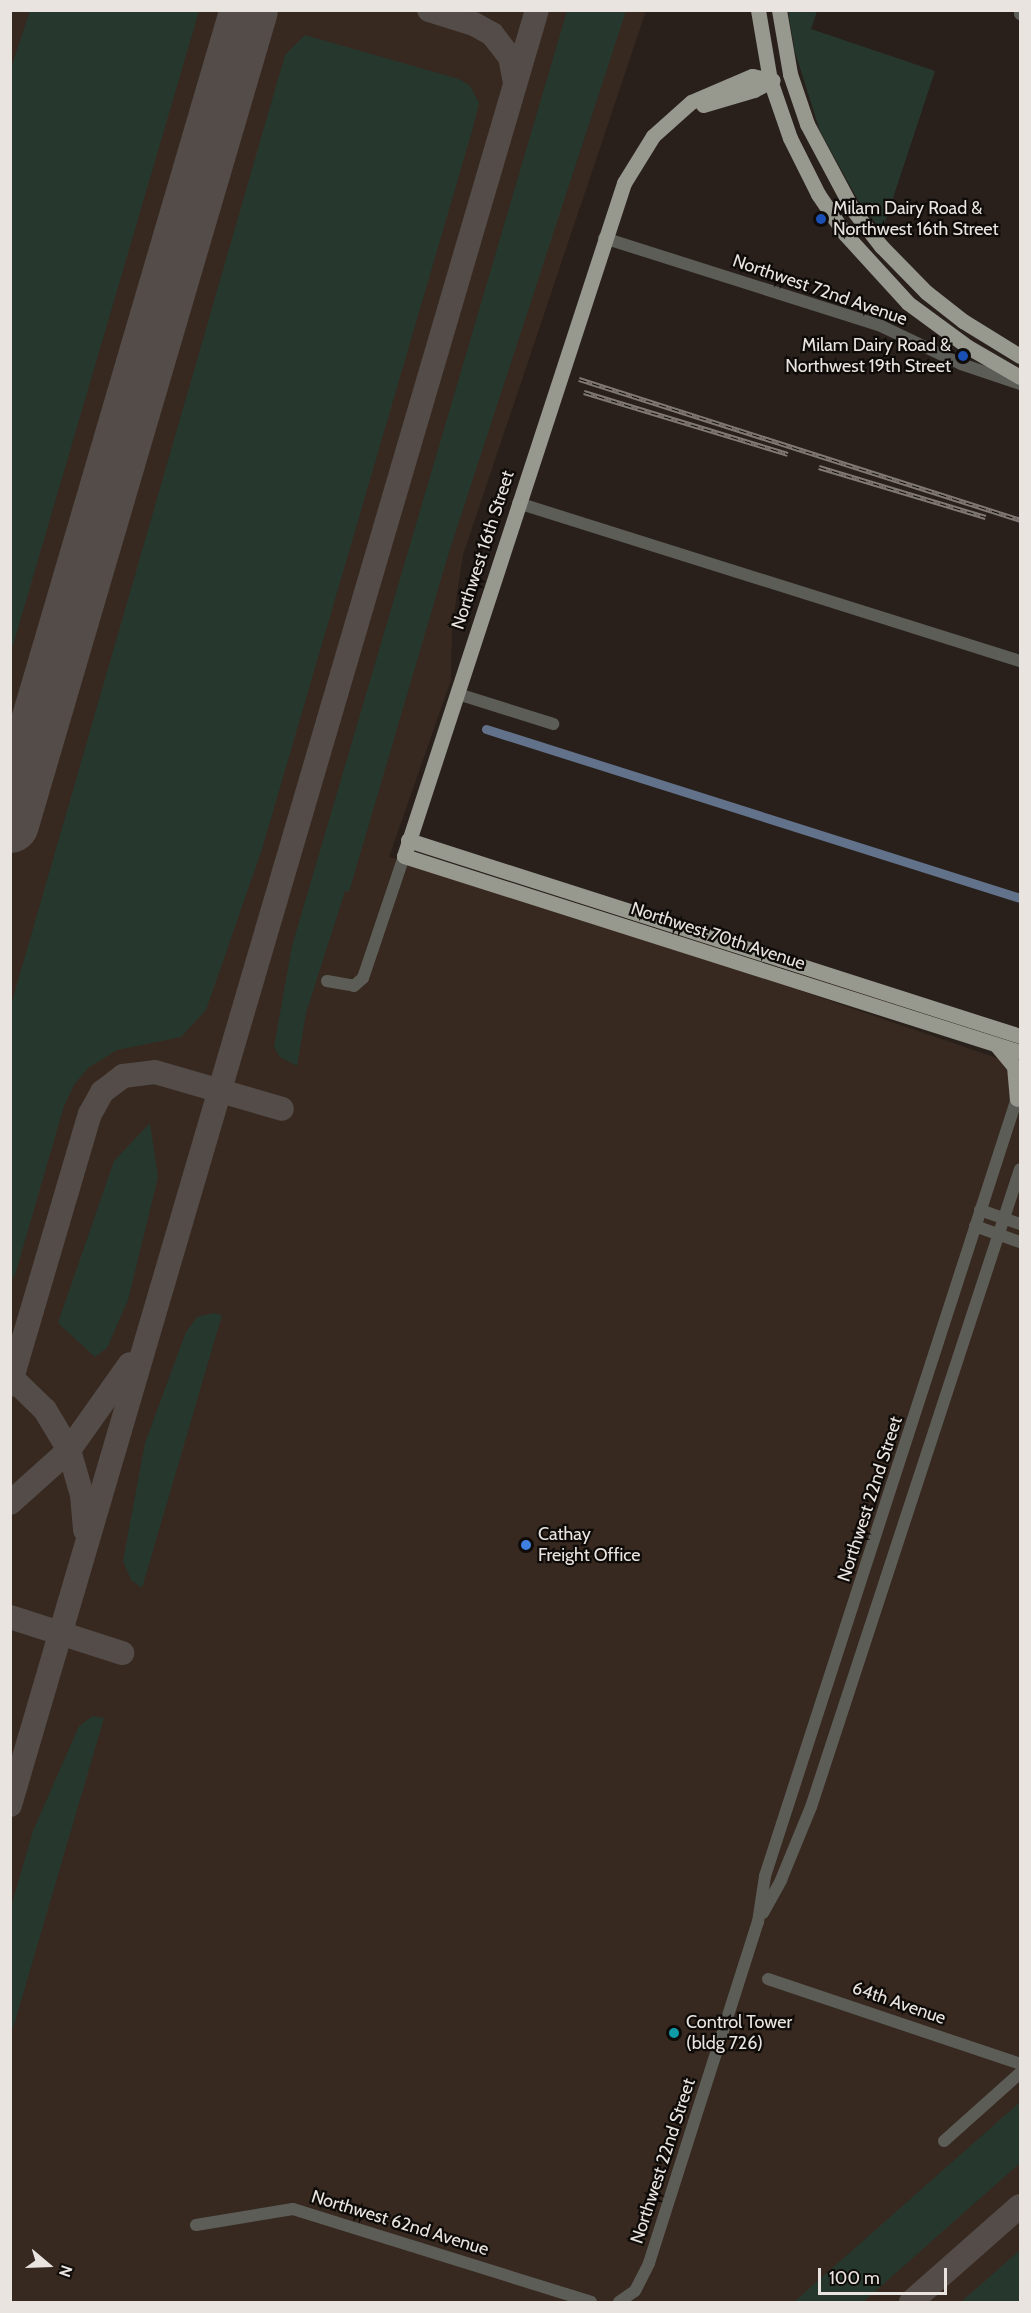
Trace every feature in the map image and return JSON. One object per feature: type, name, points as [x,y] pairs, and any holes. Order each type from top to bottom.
[{"type":"main road","points":[[758,10],[770,81],[806,172],[866,261],[897,294],[933,323],[1020,377]]},
{"type":"main road","points":[[779,10],[790,74],[807,124],[831,176],[881,246],[944,307],[1020,356]]},
{"type":"main road","name":"Northwest 16th Street","points":[[404,856],[604,238],[631,169],[653,136],[679,112],[754,90],[790,74]]},
{"type":"main road","name":"Northwest 70th Avenue","points":[[408,840],[1020,1036]]},
{"type":"main road","name":"Northwest 70th Avenue","points":[[404,856],[1020,1053]]},
{"type":"main road","points":[[995,1044],[1014,1066],[1019,1093]]},
{"type":"street","name":"Northwest 72nd Avenue","points":[[604,238],[881,326],[940,356],[1020,384]]},
{"type":"street","points":[[518,503],[1020,661]]},
{"type":"street","points":[[458,694],[553,724]]},
{"type":"street","name":"Northwest 16th Street","points":[[327,981],[354,986],[363,978],[404,856]]},
{"type":"street","name":"Northwest 22nd Street","points":[[621,2302],[635,2291],[647,2271],[758,1922],[765,1876],[1019,1093]]},
{"type":"street","name":"Northwest 22nd Street","points":[[758,1922],[781,1880],[814,1797],[1020,1169]]},
{"type":"street","points":[[980,1210],[1020,1224]]},
{"type":"street","points":[[975,1226],[1020,1242]]},
{"type":"street","name":"64th Avenue","points":[[768,1978],[1019,2068]]},
{"type":"street","points":[[944,2141],[1019,2068]]},
{"type":"street","name":"Northwest 62nd Avenue","points":[[196,2225],[293,2210],[591,2302]]},
{"type":"shaded area","points":[[11,11],[646,11],[463,555],[452,626],[451,680],[389,857],[516,893],[1020,1066],[1020,2302],[11,2302]]},
{"type":"green space","points":[[30,11],[199,11],[11,652],[10,71]]},
{"type":"green space","points":[[567,11],[626,11],[449,552],[349,892],[345,891],[306,1013],[297,1066],[280,1057],[274,1047],[292,946]]},
{"type":"green space","points":[[788,11],[817,11],[811,29],[935,71],[882,231],[859,202],[820,131],[795,52]]},
{"type":"green space","points":[[305,35],[459,79],[470,86],[479,103],[262,849],[206,1010],[181,1037],[117,1050],[88,1068],[74,1085],[64,1106],[15,1275],[11,1279],[11,1005],[285,55]]},
{"type":"green space","points":[[150,1123],[158,1177],[128,1300],[107,1348],[95,1357],[58,1323],[114,1161]]},
{"type":"green space","points":[[213,1313],[222,1315],[142,1588],[131,1580],[123,1561],[145,1443],[186,1332],[197,1317]]},
{"type":"green space","points":[[93,1716],[104,1718],[11,2035],[11,1907],[33,1831],[79,1726]]},
{"type":"green space","points":[[1020,2102],[1020,2163],[863,2302],[794,2302]]},
{"type":"green space","points":[[1020,2250],[1020,2302],[961,2302]]},
{"type":"waterway","points":[[486,729],[1020,898]]},
{"type":"taxiway","points":[[242,34],[253,10]]},
{"type":"taxiway","points":[[429,10],[474,24],[492,34],[510,57],[515,83]]},
{"type":"taxiway","points":[[10,1805],[537,10]]},
{"type":"taxiway","points":[[10,1385],[90,1114],[102,1092],[123,1076],[155,1072],[282,1109]]},
{"type":"taxiway","points":[[10,1503],[69,1450],[130,1364]]},
{"type":"taxiway","points":[[10,1376],[45,1410],[69,1450],[82,1495],[85,1530]]},
{"type":"taxiway","points":[[10,1617],[122,1653]]},
{"type":"taxiway","points":[[911,2302],[1020,2206]]},
{"type":"runway","points":[[10,824],[249,10]]},
{"type":"railway","points":[[579,379],[1020,520]]},
{"type":"railway","points":[[584,392],[788,454]]},
{"type":"railway","points":[[819,467],[986,517]]},
{"type":"place","name":"Milam Dairy Road & Northwest 16th Street","points":[[821,219]]},
{"type":"place","name":"Milam Dairy Road & Northwest 19th Street","points":[[963,356]]},
{"type":"place","name":"Cathay Freight Office","points":[[526,1545]]},
{"type":"place","name":"Control Tower (bldg 726)","points":[[674,2033]]}]
